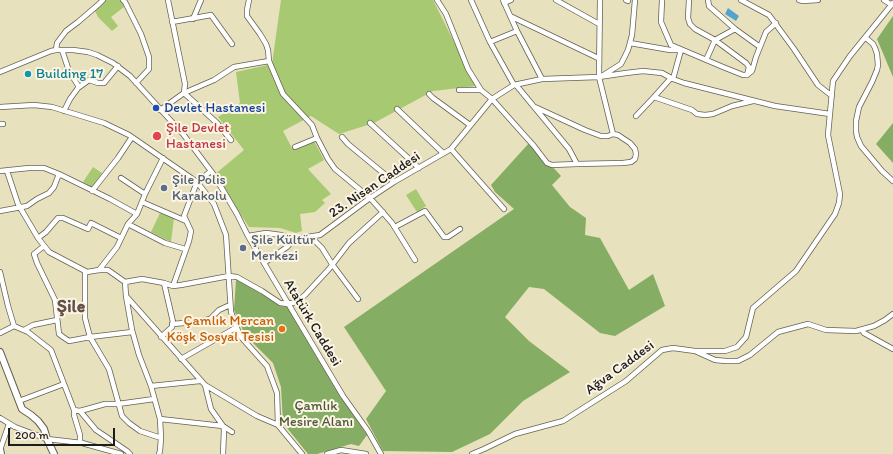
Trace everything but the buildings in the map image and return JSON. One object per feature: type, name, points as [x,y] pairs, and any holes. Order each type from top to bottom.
[{"type":"main road","points":[[0,352],[22,409],[38,421],[44,429],[54,454]]},
{"type":"main road","points":[[0,449],[1,454]]},
{"type":"street","points":[[0,72],[56,50],[57,44],[66,30],[83,18],[102,0]]},
{"type":"street","points":[[123,0],[141,34],[149,57],[149,69],[136,83]]},
{"type":"street","points":[[168,0],[185,84],[184,93]]},
{"type":"street","points":[[193,19],[201,0]]},
{"type":"street","points":[[249,0],[247,16],[263,38],[268,50],[269,60],[283,94],[312,125],[317,138],[335,169],[370,198],[383,212],[415,260]]},
{"type":"street","points":[[437,0],[446,14],[468,69],[481,90],[492,99],[534,146],[547,163],[552,165],[623,163],[631,162],[635,159],[635,149],[630,143],[618,135],[613,134],[601,136],[535,107]]},
{"type":"street","points":[[471,0],[490,42],[515,85],[569,149],[577,164]]},
{"type":"street","points":[[511,0],[504,2],[542,79]]},
{"type":"street","points":[[556,0],[600,24]]},
{"type":"street","points":[[600,0],[598,58],[599,77],[613,134]]},
{"type":"street","points":[[599,77],[610,72],[621,64],[628,50],[632,35],[635,0]]},
{"type":"street","points":[[662,0],[662,22],[671,45],[743,75],[747,75],[752,71],[766,32],[776,23]]},
{"type":"street","points":[[689,0],[688,18],[690,24],[695,29],[715,40],[746,63],[749,67],[747,75]]},
{"type":"street","points":[[708,0],[709,6],[760,47]]},
{"type":"street","points":[[741,0],[769,15],[818,85],[832,96]]},
{"type":"street","points":[[799,0],[818,0]]},
{"type":"street","points":[[695,351],[725,351],[737,347],[746,337],[753,308],[796,271],[835,214],[839,203],[840,194],[828,135],[833,81],[850,56],[892,4],[884,0]]},
{"type":"street","points":[[172,22],[211,15],[232,44]]},
{"type":"street","points":[[510,16],[598,58]]},
{"type":"street","points":[[706,60],[715,40],[735,28]]},
{"type":"street","points":[[490,42],[517,31]]},
{"type":"street","points":[[866,38],[875,48],[878,65],[872,82],[861,102],[858,111],[856,126],[857,137],[861,146],[882,171],[893,181]]},
{"type":"street","points":[[630,43],[670,50],[681,50]]},
{"type":"street","name":"Atatürk Caddesi","points":[[56,50],[97,54],[118,66],[130,76],[183,134],[211,171],[343,396],[368,431],[381,454]]},
{"type":"street","points":[[62,50],[69,71],[79,87]]},
{"type":"street","points":[[636,116],[672,79],[681,50]]},
{"type":"street","points":[[160,110],[184,93],[214,80],[234,66],[269,60]]},
{"type":"street","points":[[64,110],[70,98],[79,87],[89,80],[104,83],[118,66]]},
{"type":"street","name":"23. Nisan Caddesi","points":[[248,236],[266,233],[281,234],[294,239],[320,235],[394,182],[451,149],[492,99],[515,85],[542,79],[599,77],[643,71],[662,73],[672,79],[684,83],[775,106],[830,114]]},
{"type":"street","points":[[459,90],[481,90]]},
{"type":"street","points":[[184,93],[217,123],[231,140]]},
{"type":"street","points":[[429,94],[470,125]]},
{"type":"street","points":[[654,97],[692,110],[697,114],[705,115],[713,114],[732,106],[755,100]]},
{"type":"street","points":[[0,107],[34,105],[52,107],[104,123],[164,158],[197,182],[214,204],[226,235],[231,312],[240,336],[267,366],[277,393],[278,425]]},
{"type":"street","points":[[397,109],[443,153]]},
{"type":"street","points":[[370,123],[419,168]]},
{"type":"street","points":[[342,136],[348,144],[394,182]]},
{"type":"street","points":[[92,191],[132,138]]},
{"type":"street","points":[[295,147],[317,138]]},
{"type":"street","points":[[451,149],[504,209]]},
{"type":"street","points":[[99,270],[117,247],[128,224],[137,214],[145,194],[164,158]]},
{"type":"street","points":[[0,171],[44,168],[110,199],[137,214]]},
{"type":"street","points":[[7,171],[20,207],[44,246],[49,252],[84,271],[108,270],[125,282],[142,279],[174,286],[229,276],[238,277],[262,290],[280,303],[288,304],[296,302],[305,295],[349,243],[383,212]]},
{"type":"street","points":[[174,286],[191,231],[184,216],[197,182],[211,171]]},
{"type":"street","points":[[0,211],[27,206],[50,193],[59,174]]},
{"type":"street","points":[[121,178],[145,194]]},
{"type":"street","points":[[142,202],[186,221]]},
{"type":"street","points":[[395,228],[425,211],[444,237],[448,237],[460,229]]},
{"type":"street","points":[[38,238],[46,232],[58,218],[63,218],[88,229],[91,223],[121,238]]},
{"type":"street","points":[[128,224],[165,243],[186,249]]},
{"type":"street","points":[[311,237],[322,248],[358,299]]},
{"type":"street","points":[[264,263],[287,247],[294,239]]},
{"type":"street","points":[[44,246],[34,254],[54,300],[59,334],[69,341],[132,332]]},
{"type":"street","points":[[84,271],[85,318],[90,337],[109,369],[122,416],[140,431],[160,438]]},
{"type":"street","points":[[0,272],[14,326]]},
{"type":"street","points":[[125,282],[132,332],[151,386],[160,419],[159,454]]},
{"type":"street","points":[[161,337],[172,327],[173,322],[164,283]]},
{"type":"street","points":[[126,296],[200,381],[257,416],[278,425],[302,454]]},
{"type":"street","points":[[172,324],[197,322],[210,319],[219,310],[230,305]]},
{"type":"street","name":"Ağva Caddesi","points":[[472,454],[515,434],[563,421],[626,381],[662,350],[673,348],[695,351],[715,360],[738,361],[750,355],[778,332],[808,324],[826,330],[856,331],[874,326],[893,314]]},
{"type":"street","points":[[24,330],[33,325],[57,320]]},
{"type":"street","points":[[0,333],[14,326],[28,332],[51,350],[74,410],[80,435],[80,443]]},
{"type":"street","points":[[181,359],[237,327]]},
{"type":"street","points":[[862,330],[864,333],[893,349]]},
{"type":"street","points":[[151,386],[200,381]]},
{"type":"street","points":[[19,401],[64,384]]},
{"type":"street","points":[[205,385],[211,409],[223,426],[232,432]]},
{"type":"street","points":[[74,410],[80,411],[104,404],[118,404],[154,399]]},
{"type":"street","points":[[80,411],[96,430],[130,454]]},
{"type":"street","points":[[0,418],[15,427],[47,439],[80,443],[121,454]]},
{"type":"street","points":[[160,419],[223,426]]},
{"type":"street","points":[[0,449],[9,424]]},
{"type":"street","points":[[223,426],[223,454]]},
{"type":"street","points":[[327,454],[341,450],[366,454]]},
{"type":"green space","points":[[105,0],[121,0],[124,7],[111,17],[118,26],[112,31],[98,17],[95,11],[96,8]]},
{"type":"green space","points":[[281,0],[433,0],[476,86],[433,91],[374,123],[339,134],[311,116],[283,131],[293,150],[314,141],[324,160],[308,169],[331,194],[322,200],[325,203],[315,212],[300,214],[302,231],[296,233],[280,228],[249,227],[214,175],[244,150],[218,117],[240,103],[236,72],[272,64]]},
{"type":"green space","points":[[893,16],[893,77],[877,39]]},
{"type":"green space","points":[[893,123],[893,163],[876,144]]},
{"type":"green space","points":[[530,142],[561,176],[552,185],[570,207],[586,218],[585,235],[600,238],[629,290],[653,274],[665,306],[615,336],[600,333],[544,289],[529,287],[505,317],[529,341],[570,372],[523,401],[490,434],[452,452],[383,451],[366,419],[386,391],[344,327],[514,209],[495,192],[491,185]]},
{"type":"green space","points":[[93,167],[102,173],[92,188],[83,182]]},
{"type":"green space","points":[[416,189],[426,206],[417,212],[406,195]]},
{"type":"green space","points":[[160,213],[174,218],[171,242],[151,232]]},
{"type":"green space","name":"Çamlık Mesire Alanı","points":[[236,280],[241,281],[280,306],[289,307],[342,397],[367,435],[359,446],[351,444],[317,454],[308,454],[283,423],[281,387],[273,363],[245,335],[234,310]]},
{"type":"water","points":[[728,8],[739,16],[736,21],[725,14]]},
{"type":"place","name":"Building 17","points":[[28,74]]},
{"type":"place","name":"Devlet Hastanesi","points":[[156,108]]},
{"type":"place","name":"Şile Devlet Hastanesi","points":[[157,136]]},
{"type":"place","name":"Şile Polis Karakolu","points":[[164,188]]},
{"type":"place","name":"Şile Kültür Merkezi","points":[[243,248]]},
{"type":"place","name":"Çamlık Mercan Köşk Sosyal Tesisi","points":[[282,329]]},
{"type":"district","name":"Şile","points":[[71,307]]}]
